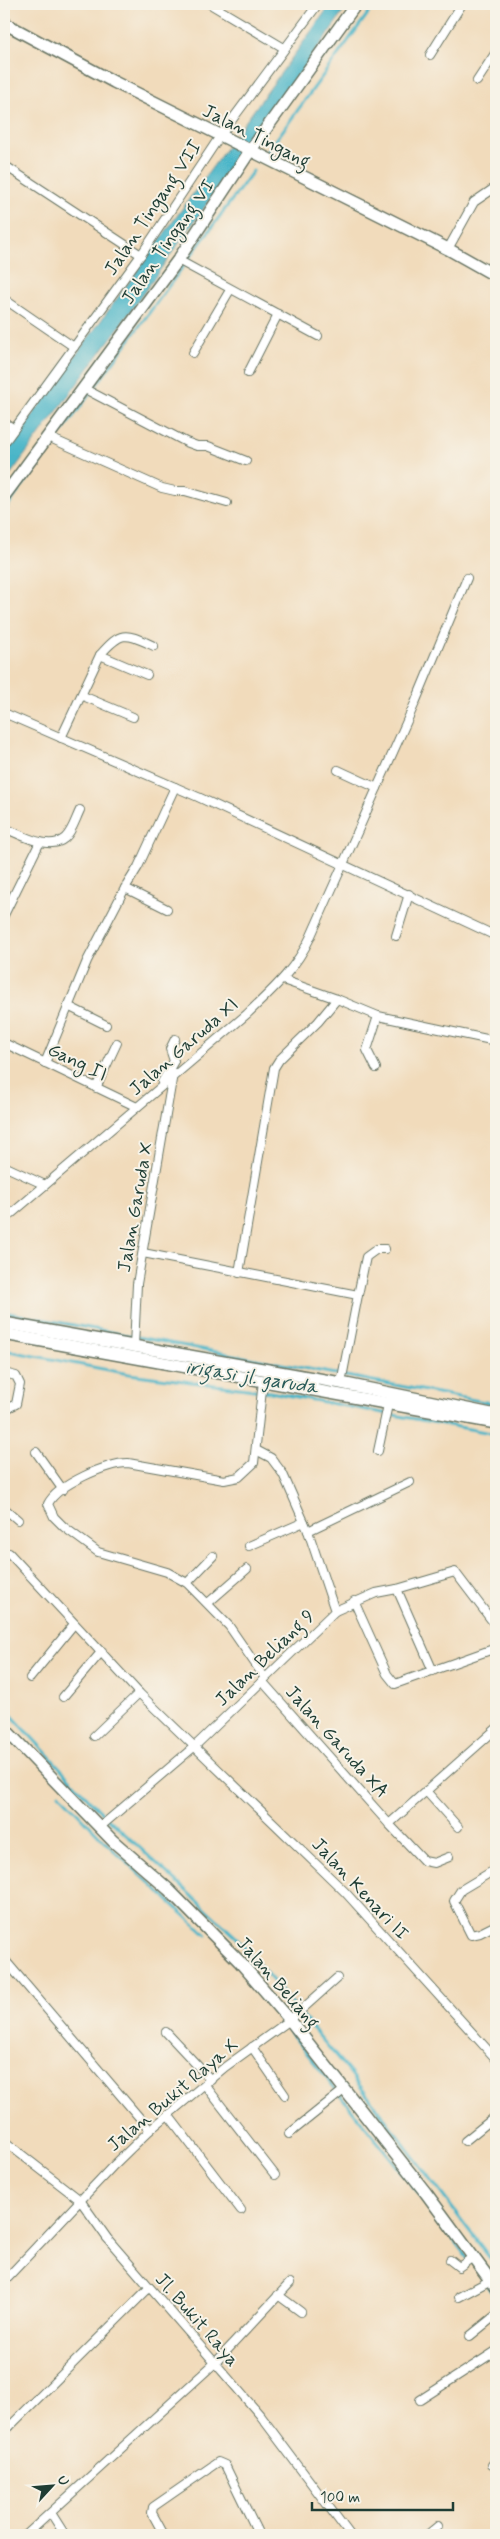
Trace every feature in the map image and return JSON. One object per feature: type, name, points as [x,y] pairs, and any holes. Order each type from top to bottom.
[{"type":"main road","name":"Jalan Tingang VI","points":[[4,496],[178,260],[248,149],[356,4]]},
{"type":"main road","name":"Jalan Tingang","points":[[4,23],[114,82],[496,276]]},
{"type":"main road","points":[[4,1323],[341,1383],[387,1407],[496,1415]]},
{"type":"main road","points":[[4,1334],[263,1390],[496,1424]]},
{"type":"main road","name":"Jalan Beliang","points":[[4,1728],[100,1828],[208,1928],[290,2020],[426,2193],[494,2284]]},
{"type":"street","points":[[210,4],[284,48]]},
{"type":"street","name":"Jalan Tingang VII","points":[[4,443],[226,138],[284,48],[318,4]]},
{"type":"street","points":[[430,55],[462,4]]},
{"type":"street","points":[[477,81],[496,52]]},
{"type":"street","points":[[4,165],[57,198],[141,255]]},
{"type":"street","points":[[448,250],[474,202],[496,187]]},
{"type":"street","points":[[178,260],[230,290],[318,336]]},
{"type":"street","points":[[193,353],[230,290]]},
{"type":"street","points":[[4,299],[74,347]]},
{"type":"street","points":[[248,372],[278,314]]},
{"type":"street","points":[[83,388],[186,442],[197,446],[208,446],[246,461]]},
{"type":"street","points":[[4,422],[14,429]]},
{"type":"street","points":[[48,437],[162,488],[185,491],[227,503]]},
{"type":"street","name":"Jalan Garuda XI","points":[[4,1220],[158,1090],[173,1074],[283,980],[303,954],[467,578]]},
{"type":"street","points":[[61,738],[83,696],[100,655],[118,636],[128,635],[154,646]]},
{"type":"street","points":[[100,655],[148,675]]},
{"type":"street","points":[[83,696],[134,717]]},
{"type":"street","points":[[4,714],[175,787],[342,865],[410,894],[496,936]]},
{"type":"street","points":[[338,770],[377,788]]},
{"type":"street","points":[[45,1063],[87,961],[138,867],[175,787]]},
{"type":"street","points":[[4,828],[40,842],[51,843],[64,839],[80,810]]},
{"type":"street","points":[[4,915],[40,842]]},
{"type":"street","points":[[125,888],[167,909]]},
{"type":"street","points":[[396,936],[410,894]]},
{"type":"street","points":[[283,980],[378,1016],[496,1041]]},
{"type":"street","points":[[239,1273],[274,1068],[279,1060],[318,1022],[337,999]]},
{"type":"street","points":[[68,1006],[106,1025]]},
{"type":"street","points":[[376,1068],[368,1050],[378,1016]]},
{"type":"street","points":[[158,1090],[174,1061],[170,1048],[175,1040]]},
{"type":"street","name":"Gang II","points":[[4,1043],[137,1107]]},
{"type":"street","points":[[96,1088],[117,1043]]},
{"type":"street","name":"Jalan Garuda X","points":[[134,1346],[135,1295],[173,1074]]},
{"type":"street","points":[[4,1166],[45,1185]]},
{"type":"street","points":[[341,1383],[366,1257],[377,1249],[385,1249]]},
{"type":"street","points":[[143,1254],[358,1295]]},
{"type":"street","points":[[4,1374],[16,1376],[20,1384],[16,1404],[10,1407],[4,1405]]},
{"type":"street","name":"Jalan Garuda XA","points":[[263,1390],[256,1450],[252,1467],[234,1479],[224,1480],[119,1463],[104,1467],[63,1490],[49,1501],[50,1510],[64,1527],[86,1546],[113,1558],[167,1572],[187,1583],[229,1626],[264,1679],[389,1824],[424,1861],[434,1863],[449,1857]]},
{"type":"street","points":[[378,1451],[387,1407]]},
{"type":"street","name":"Jalan Beliang 9","points":[[100,1828],[195,1746],[335,1611],[308,1531],[283,1474],[271,1458],[256,1450]]},
{"type":"street","points":[[36,1452],[63,1490]]},
{"type":"street","points":[[308,1531],[410,1482]]},
{"type":"street","points":[[4,1508],[18,1520]]},
{"type":"street","points":[[249,1546],[304,1522]]},
{"type":"street","name":"Jalan Kenari II","points":[[9,1553],[74,1624],[102,1650],[139,1693],[345,1892],[496,2059]]},
{"type":"street","points":[[187,1583],[213,1556]]},
{"type":"street","points":[[208,1603],[247,1569]]},
{"type":"street","points":[[335,1611],[354,1601],[376,1593],[456,1572],[496,1626]]},
{"type":"street","points":[[397,1589],[432,1671]]},
{"type":"street","points":[[354,1601],[391,1681],[399,1685],[496,1648]]},
{"type":"street","points":[[30,1678],[74,1624]]},
{"type":"street","points":[[64,1697],[102,1650]]},
{"type":"street","points":[[94,1736],[139,1693]]},
{"type":"street","points":[[389,1824],[496,1729]]},
{"type":"street","points":[[426,1791],[458,1827]]},
{"type":"street","points":[[496,1869],[461,1890],[454,1901],[471,1935],[496,1925]]},
{"type":"street","points":[[4,1959],[150,2130]]},
{"type":"street","name":"Jalan Bukit Raya X","points":[[4,2281],[80,2200],[150,2130],[252,2047],[290,2020],[337,1978]]},
{"type":"street","points":[[166,2032],[208,2082],[274,2175]]},
{"type":"street","points":[[252,2047],[285,2095]]},
{"type":"street","points":[[289,2134],[344,2089]]},
{"type":"street","points":[[168,2116],[241,2210]]},
{"type":"street","points":[[464,2141],[496,2116]]},
{"type":"street","name":"Jl. Bukit Raya","points":[[4,2141],[80,2200],[107,2238],[260,2415],[350,2535]]},
{"type":"street","points":[[450,2260],[459,2267],[473,2257]]},
{"type":"street","points":[[26,2535],[216,2362],[290,2283]]},
{"type":"street","points":[[459,2297],[494,2284]]},
{"type":"street","points":[[4,2432],[149,2288]]},
{"type":"street","points":[[278,2295],[301,2312]]},
{"type":"street","points":[[470,2336],[496,2315]]},
{"type":"street","points":[[420,2400],[496,2351]]},
{"type":"street","points":[[164,2535],[152,2513],[153,2507],[218,2462],[226,2465],[259,2535]]},
{"type":"street","points":[[51,2513],[65,2535]]},
{"type":"street","points":[[427,2535],[438,2526]]},
{"type":"water","points":[[331,4],[349,4],[128,315],[4,483],[4,454]]},
{"type":"waterway","points":[[265,155],[375,4]]},
{"type":"waterway","points":[[4,511],[253,171]]},
{"type":"waterway","points":[[4,1312],[496,1404]]},
{"type":"waterway","name":"irigasi jl. garuda","points":[[4,1350],[129,1374],[270,1392],[496,1434]]},
{"type":"waterway","points":[[4,1707],[97,1808],[236,1937],[351,2074],[496,2266]]},
{"type":"waterway","points":[[59,1793],[108,1845],[206,1935]]},
{"type":"waterway","points":[[254,1987],[421,2196],[468,2259]]},
{"type":"waterway","points":[[485,2282],[496,2299]]}]
